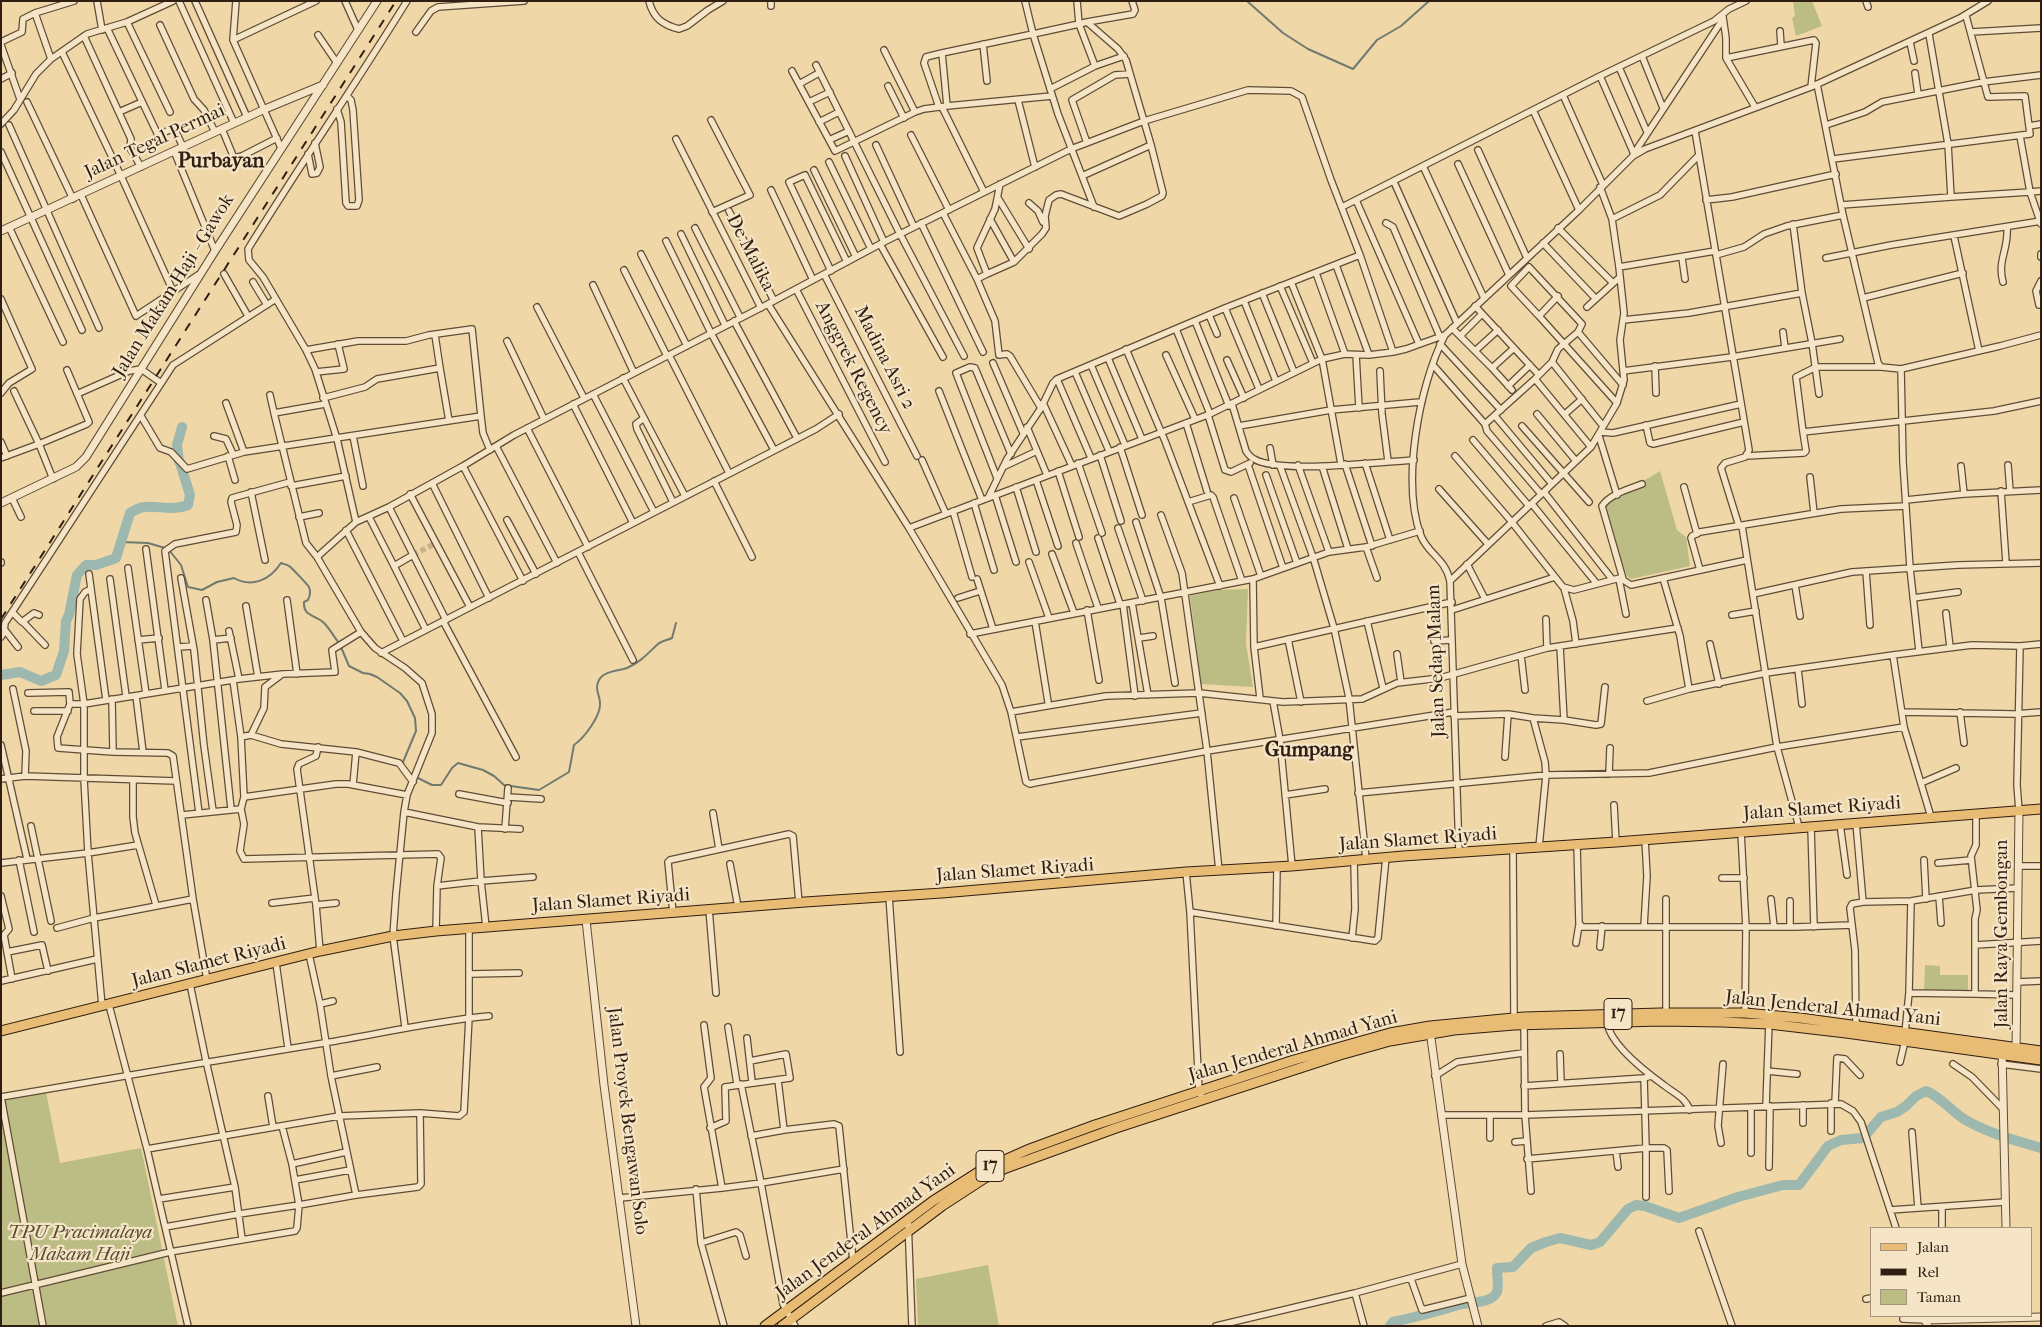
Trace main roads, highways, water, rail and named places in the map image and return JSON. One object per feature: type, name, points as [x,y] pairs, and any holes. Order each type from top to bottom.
[{"type":"main road","name":"Jalan Slamet Riyadi","points":[[1,1031],[320,951],[393,936],[436,931],[1086,882],[1186,872],[1292,866],[1386,857],[1616,842],[2041,809]]},
{"type":"main road","name":"Jalan Jenderal Ahmad Yani","points":[[765,1326],[908,1220],[961,1182],[980,1171],[1013,1156],[1087,1128],[1344,1045],[1390,1033],[1519,1021],[1666,1013],[1745,1013],[1769,1020],[1905,1037]]},
{"type":"main road","name":"Jalan Jenderal Ahmad Yani","points":[[1519,1021],[1744,1024],[1769,1020],[1856,1026],[2002,1055],[2016,1052],[2041,1051]]},
{"type":"main road","name":"Jalan Jenderal Ahmad Yani","points":[[782,1326],[793,1322],[908,1231],[958,1195],[985,1178],[1006,1168],[1116,1128],[1340,1055],[1430,1030]]},
{"type":"main road","name":"Jalan Jenderal Ahmad Yani","points":[[2016,1052],[2041,1060]]},
{"type":"waterway","points":[[1247,1],[1283,33],[1308,49],[1353,69],[1377,40],[1401,26],[1429,1]]},
{"type":"waterway","points":[[179,462],[177,445],[182,427]]},
{"type":"waterway","points":[[1,675],[20,672],[41,681],[56,675],[64,651],[66,621],[69,615],[77,575],[86,565],[96,565],[116,558],[130,513],[144,507],[172,508],[188,505],[190,495],[181,466]]},
{"type":"waterway","points":[[121,542],[148,543],[165,548]]},
{"type":"waterway","points":[[169,550],[181,565],[188,587],[202,590],[217,582],[234,578],[247,582],[260,581],[272,574],[281,563],[288,565],[309,587],[309,597],[304,602],[305,610],[310,615],[321,620],[339,643]]},
{"type":"waterway","points":[[416,777],[432,785],[441,785],[452,768],[458,763],[483,770],[494,776],[504,785],[539,790],[569,772],[574,745],[587,732],[598,714],[600,703],[597,686],[601,677],[632,666],[659,643],[672,638],[676,623]]},
{"type":"waterway","points":[[341,647],[349,666],[377,677],[400,693],[407,701],[415,718],[416,731],[403,762],[404,766]]},
{"type":"waterway","points":[[1390,1326],[1393,1322],[1490,1299],[1497,1292],[1497,1268],[1513,1267],[1531,1248],[1560,1238],[1591,1245],[1600,1242],[1628,1209],[1636,1205],[1645,1206],[1679,1218],[1738,1197],[1783,1185],[1799,1185],[1828,1146],[1841,1140],[1863,1138],[1881,1117],[1897,1112],[1916,1096],[1926,1091],[1973,1124],[2001,1136],[2041,1148]]},
{"type":"tunnel","points":[[413,555],[436,543]]},
{"type":"railway","points":[[1,619],[396,1]]},
{"type":"district","name":"Purbayan","points":[[221,162]]},
{"type":"district","name":"Gumpang","points":[[1309,751]]},
{"type":"park label","name":"TPU Pracimalaya Makam Haji","points":[[80,1244]]}]
